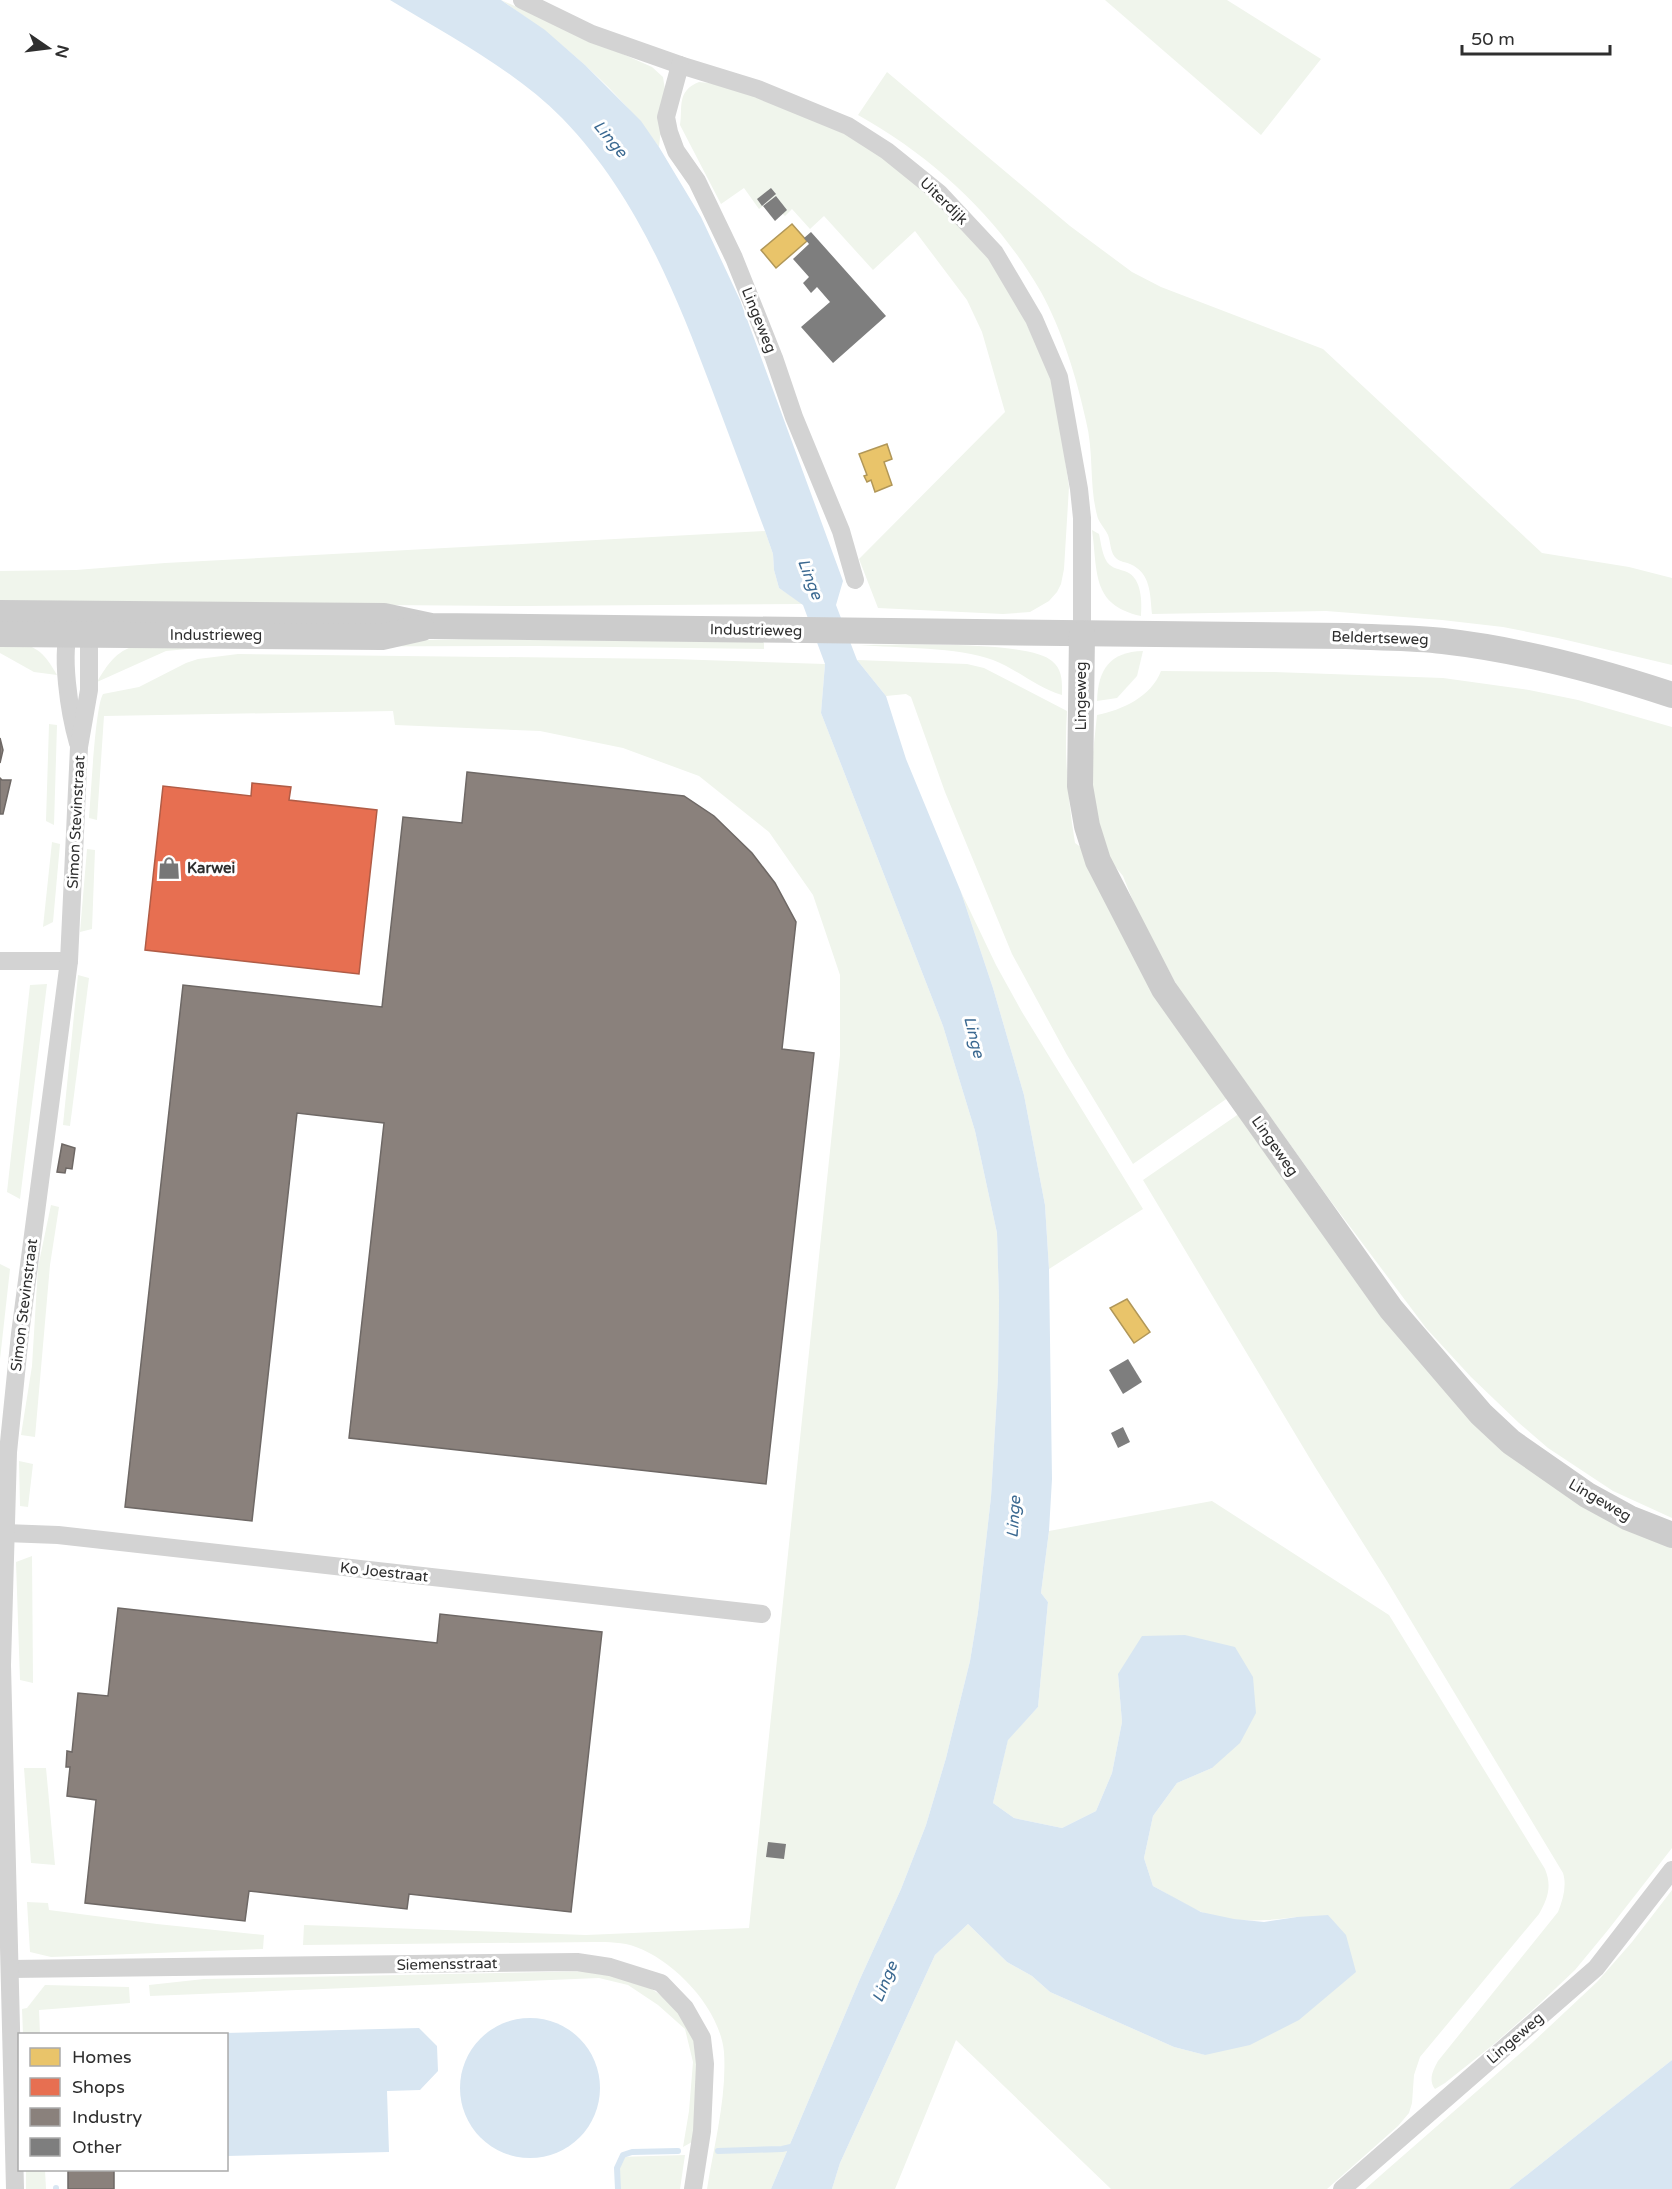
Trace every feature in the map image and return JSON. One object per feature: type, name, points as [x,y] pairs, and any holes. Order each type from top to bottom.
[{"type":"main road","name":"Industrieweg","points":[[0,613],[77,628]]},
{"type":"main road","name":"Industrieweg","points":[[0,634],[77,628],[384,616],[431,626],[1082,634]]},
{"type":"main road","name":"Beldertseweg","points":[[1082,634],[1346,636],[1442,641],[1544,657],[1606,672],[1672,695]]},
{"type":"main road","name":"Lingeweg","points":[[1082,634],[1080,786],[1087,826],[1098,861],[1164,989],[1391,1309],[1481,1414],[1511,1442],[1587,1495],[1629,1518],[1672,1535]]},
{"type":"street","name":"Uiterdijk","points":[[522,0],[592,34],[758,89],[848,126],[887,151],[939,193],[995,253],[1034,320],[1059,377],[1082,518],[1082,634]]},
{"type":"street","name":"Lingeweg","points":[[680,65],[666,117],[669,132],[676,151],[697,181],[734,258],[774,358],[794,417],[841,531],[855,580]]},
{"type":"street","name":"Simon Stevinstraat","points":[[15,2189],[7,2148],[10,1969],[2,1665],[4,1451],[69,961],[79,747],[69,703],[77,628]]},
{"type":"street","points":[[0,961],[69,961]]},
{"type":"street","name":"Ko Joestraat","points":[[5,1533],[58,1535],[762,1614]]},
{"type":"street","name":"Lingeweg","points":[[1342,2189],[1596,1968],[1672,1870]]},
{"type":"street","name":"Siemensstraat","points":[[10,1969],[577,1962],[610,1966],[661,1983],[685,2008],[702,2038],[705,2064],[702,2131],[693,2189]]},
{"type":"shaded area","points":[[501,0],[652,67],[663,77],[665,90],[659,147],[625,105],[586,66]]},
{"type":"shaded area","points":[[1105,0],[1227,0],[1321,59],[1261,135]]},
{"type":"shaded area","points":[[887,72],[1070,226],[1132,272],[1161,287],[1323,349],[1542,553],[1629,567],[1672,578],[1672,665],[1503,627],[1442,620],[1326,611],[1152,614],[1146,579],[1137,568],[1115,557],[1108,535],[1098,518],[1093,492],[1090,445],[1082,405],[1062,338],[1041,292],[1005,239],[962,191],[912,150],[858,115]]},
{"type":"shaded area","points":[[699,82],[718,84],[743,91],[859,138],[936,195],[1006,280],[1054,383],[1069,487],[1064,569],[1061,584],[1049,601],[1030,612],[1003,614],[878,608],[859,559],[1005,412],[982,332],[967,300],[915,231],[873,270],[824,216],[810,229],[792,209],[785,216],[769,201],[759,209],[744,188],[721,204],[680,125],[684,95],[687,90]]},
{"type":"shaded area","points":[[1092,530],[1099,534],[1107,562],[1132,575],[1136,580],[1141,598],[1141,616],[1113,604],[1105,595],[1097,573]]},
{"type":"shaded area","points":[[765,531],[773,554],[779,588],[803,604],[524,606],[0,602],[0,571],[76,570],[165,563]]},
{"type":"shaded area","points":[[478,639],[764,642],[764,649],[537,646],[209,647],[166,651],[97,682],[108,664],[117,655],[135,646]]},
{"type":"shaded area","points":[[0,640],[34,648],[40,652],[57,675],[34,672],[0,653]]},
{"type":"shaded area","points":[[859,645],[961,645],[1039,654],[1052,661],[1058,668],[1062,695],[1044,688],[1002,664],[979,656],[946,650]]},
{"type":"shaded area","points":[[1143,651],[1137,676],[1117,698],[1097,701],[1100,680],[1108,664],[1122,655]]},
{"type":"shaded area","points":[[238,654],[672,659],[825,664],[821,713],[943,1026],[975,1131],[997,1233],[998,1377],[991,1497],[978,1612],[970,1661],[946,1758],[926,1825],[901,1889],[860,1979],[771,2189],[707,2189],[724,2086],[724,2052],[721,2036],[714,2019],[693,1989],[666,1963],[651,1954],[631,1945],[605,1942],[303,1945],[304,1925],[586,1935],[749,1928],[840,1055],[840,975],[813,895],[769,832],[699,776],[623,748],[540,731],[395,725],[393,711],[104,716],[97,820],[89,818],[96,733],[103,694],[139,687],[198,659]]},
{"type":"shaded area","points":[[857,660],[967,664],[984,668],[1067,711],[1067,777],[1075,843],[1092,855],[1232,1095],[1133,1164],[1067,1055],[1012,954],[945,792],[911,697],[906,694],[886,696]]},
{"type":"shaded area","points":[[1161,671],[1274,672],[1443,678],[1529,690],[1578,700],[1672,727],[1672,1518],[1613,1491],[1548,1448],[1471,1377],[1426,1328],[1327,1196],[1179,989],[1139,916],[1123,876],[1103,852],[1097,833],[1091,772],[1097,715],[1116,710],[1135,701],[1150,688]]},
{"type":"shaded area","points":[[49,724],[57,725],[54,825],[46,821]]},
{"type":"shaded area","points":[[52,842],[60,844],[53,922],[43,927]]},
{"type":"shaded area","points":[[87,849],[95,850],[92,929],[80,932]]},
{"type":"shaded area","points":[[961,892],[996,965],[1022,1012],[1143,1209],[1049,1269],[1045,1205],[1024,1095],[993,988]]},
{"type":"shaded area","points":[[78,975],[89,978],[70,1126],[63,1125]]},
{"type":"shaded area","points":[[47,984],[20,1199],[7,1192],[30,985]]},
{"type":"shaded area","points":[[1243,1111],[1437,1375],[1672,1542],[1672,1848],[1575,1970],[1494,2044],[1435,2089],[1432,2079],[1438,2061],[1558,1912],[1565,1883],[1563,1873],[1143,1180]]},
{"type":"shaded area","points":[[51,1205],[59,1207],[50,1265],[35,1437],[21,1435],[32,1366],[38,1267]]},
{"type":"shaded area","points":[[0,1264],[10,1269],[0,1359]]},
{"type":"shaded area","points":[[19,1461],[33,1464],[28,1507],[20,1506]]},
{"type":"shaded area","points":[[1212,1501],[1389,1615],[1545,1869],[1548,1892],[1539,1914],[1420,2057],[1414,2075],[1409,2113],[1398,2126],[1327,2189],[1111,2189],[956,2040],[895,2189],[832,2189],[840,2163],[935,1955],[968,1924],[1007,1962],[1032,1976],[1050,1992],[1174,2047],[1205,2055],[1297,1917],[1261,1920],[1223,1918],[1199,1911],[1153,1886],[1144,1858],[1153,1816],[1177,1783],[1212,1768],[1118,1674],[1122,1722],[1112,1773],[1096,1811],[1062,1828],[1014,1818],[993,1803],[1008,1739],[1038,1707],[1048,1602],[1041,1593],[1049,1531]]},
{"type":"shaded area","points":[[32,1556],[33,1683],[20,1680],[16,1562]]},
{"type":"shaded area","points":[[24,1768],[46,1768],[55,1865],[31,1863]]},
{"type":"shaded area","points":[[1672,1890],[1672,2060],[1509,2189],[1365,2189],[1533,2042],[1597,1982],[1632,1942]]},
{"type":"shaded area","points":[[27,1902],[48,1903],[49,1910],[264,1935],[263,1949],[51,1957],[30,1952]]},
{"type":"shaded area","points":[[597,1971],[636,1981],[656,1992],[679,2013],[694,2039],[700,2071],[700,2095],[692,2142],[683,2147],[693,2062],[685,2029],[658,2005],[628,1985],[599,1978],[150,1996],[149,1985],[204,1979]]},
{"type":"shaded area","points":[[45,1985],[129,1987],[130,2003],[39,2010],[40,2033],[23,2033],[22,2009],[27,2008]]},
{"type":"shaded area","points":[[685,2155],[680,2189],[620,2189],[619,2157]]},
{"type":"shaded area","points":[[26,2171],[45,2171],[46,2189],[26,2189]]},
{"type":"water","name":"Linge","points":[[390,0],[501,0],[545,30],[585,65],[641,121],[659,147],[701,217],[740,300],[843,581],[836,605],[857,660],[886,696],[906,759],[961,892],[993,988],[1024,1095],[1045,1205],[1049,1269],[1052,1479],[1049,1531],[1041,1593],[1048,1602],[1038,1707],[1008,1740],[993,1803],[1014,1818],[1062,1828],[1096,1811],[1112,1773],[1122,1722],[1118,1674],[1142,1636],[1185,1635],[1235,1647],[1253,1677],[1256,1713],[1240,1743],[1212,1768],[1177,1783],[1153,1816],[1144,1858],[1153,1886],[1201,1912],[1234,1919],[1264,1922],[1328,1915],[1346,1935],[1356,1972],[1299,2020],[1250,2045],[1205,2055],[1174,2047],[1050,1992],[1032,1976],[1007,1962],[968,1924],[935,1955],[840,2163],[832,2189],[771,2189],[860,1979],[901,1889],[926,1825],[946,1758],[970,1661],[991,1497],[998,1377],[997,1233],[975,1131],[943,1026],[821,713],[825,664],[803,605],[779,588],[773,554],[765,531],[683,315],[667,279],[632,211],[611,178],[562,118],[543,100],[502,69]]},
{"type":"water","points":[[530,2018],[557,2024],[569,2030],[579,2039],[588,2049],[594,2061],[600,2088],[594,2115],[588,2127],[579,2137],[569,2146],[557,2152],[530,2158],[503,2152],[491,2146],[481,2137],[472,2127],[466,2115],[460,2088],[466,2061],[472,2049],[481,2039],[491,2030],[503,2024]]},
{"type":"water","points":[[419,2028],[437,2046],[438,2071],[420,2090],[387,2091],[389,2152],[228,2156],[228,2033],[222,2033]]},
{"type":"water","points":[[1672,2060],[1672,2189],[1509,2189]]},
{"type":"building: Homes","points":[[792,224],[807,241],[776,268],[761,250]]},
{"type":"building: Homes","points":[[887,444],[892,459],[884,462],[892,485],[875,492],[871,480],[867,482],[864,476],[867,475],[859,454]]},
{"type":"building: Homes","points":[[1127,1299],[1150,1332],[1134,1343],[1110,1308]]},
{"type":"building: Shops","points":[[252,783],[291,787],[289,800],[377,810],[359,974],[145,950],[163,786],[251,796]]},
{"type":"building: Industry","points":[[0,738],[3,750],[0,763]]},
{"type":"building: Industry","points":[[467,772],[684,796],[714,816],[752,853],[775,883],[796,922],[782,1049],[814,1053],[766,1484],[349,1438],[384,1123],[297,1113],[252,1521],[125,1507],[183,985],[382,1007],[403,817],[462,823]]},
{"type":"building: Industry","points":[[0,778],[11,780],[3,814],[0,814]]},
{"type":"building: Industry","points":[[62,1144],[75,1148],[72,1169],[66,1168],[65,1173],[57,1172]]},
{"type":"building: Industry","points":[[118,1608],[437,1643],[440,1614],[602,1632],[571,1912],[409,1894],[407,1909],[249,1891],[245,1921],[85,1903],[96,1800],[67,1796],[70,1767],[66,1767],[67,1751],[72,1752],[78,1693],[108,1696]]},
{"type":"building: Industry","points":[[68,2171],[114,2171],[114,2189],[68,2189]]},
{"type":"building: Other","points":[[771,188],[776,194],[762,206],[757,199]]},
{"type":"building: Other","points":[[776,196],[787,210],[775,221],[763,206]]},
{"type":"building: Other","points":[[811,232],[886,316],[833,363],[801,327],[830,302],[817,287],[811,293],[803,283],[809,277],[793,259],[809,244],[804,238]]},
{"type":"building: Other","points":[[1128,1359],[1142,1382],[1123,1394],[1109,1370]]},
{"type":"building: Other","points":[[1123,1427],[1130,1442],[1118,1448],[1111,1433]]},
{"type":"building: Other","points":[[768,1842],[786,1844],[784,1859],[766,1857]]},
{"type":"waterway","points":[[718,2151],[782,2149],[795,2146]]},
{"type":"waterway","points":[[618,2189],[617,2168],[623,2155],[632,2152],[678,2151]]},
{"type":"place","name":"Karwei","points":[[169,868]]}]
